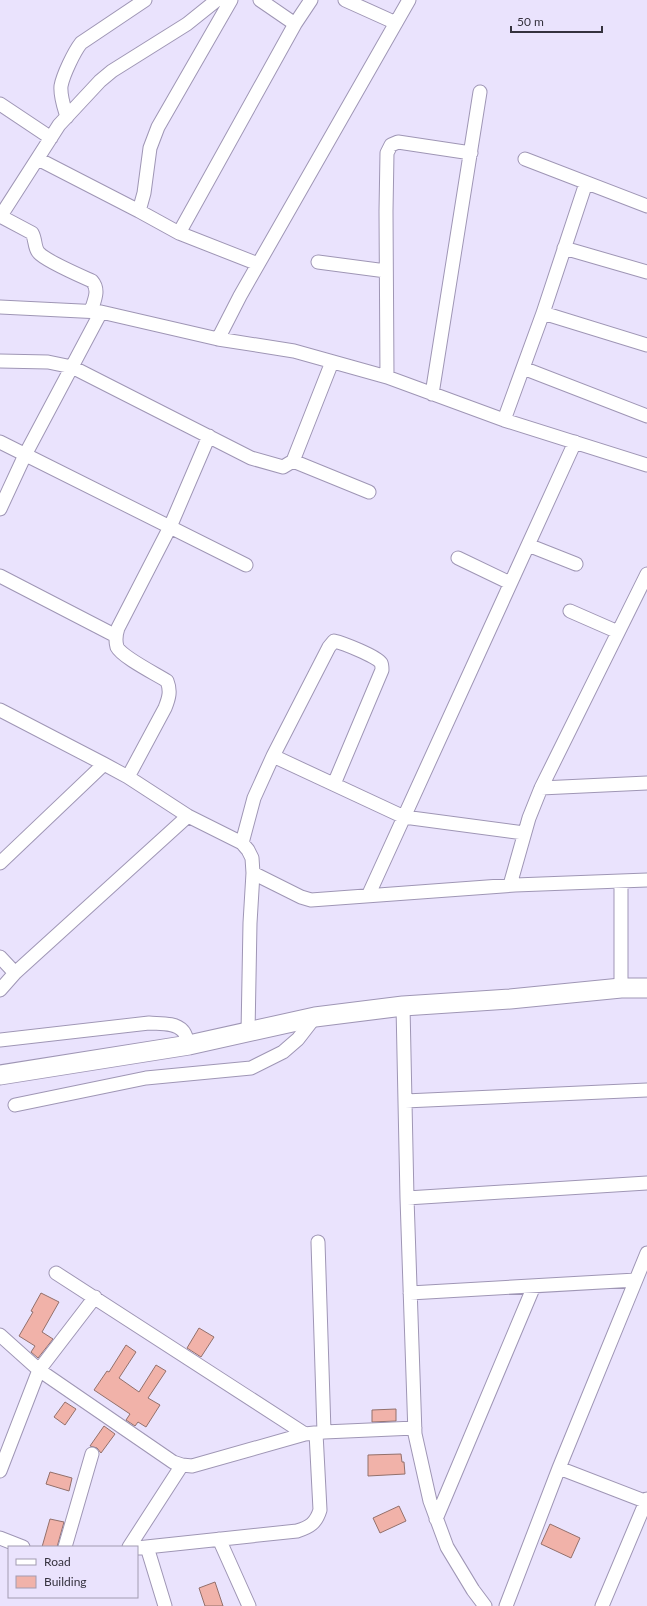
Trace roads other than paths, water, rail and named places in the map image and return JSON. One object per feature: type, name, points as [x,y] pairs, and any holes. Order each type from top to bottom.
[{"type":"street","points":[[67,117],[61,85],[75,51],[80,43],[145,0]]},
{"type":"street","points":[[0,509],[25,455],[72,367],[96,312],[97,292],[96,286],[92,282],[43,256],[36,248],[32,233],[0,217],[50,138],[100,81],[112,71],[187,24],[218,0]]},
{"type":"street","points":[[139,211],[144,193],[150,148],[158,127],[231,0]]},
{"type":"street","points":[[260,0],[295,24]]},
{"type":"street","points":[[178,233],[295,24],[311,0]]},
{"type":"street","points":[[345,0],[396,23]]},
{"type":"street","points":[[218,339],[258,264],[409,0]]},
{"type":"street","points":[[432,394],[480,92]]},
{"type":"street","points":[[0,104],[50,138]]},
{"type":"street","points":[[387,377],[387,153],[391,145],[398,142],[471,153]]},
{"type":"street","points":[[38,159],[139,211],[178,233],[258,264]]},
{"type":"street","points":[[525,159],[647,206]]},
{"type":"street","points":[[504,420],[524,368],[586,183]]},
{"type":"street","points":[[564,248],[647,272]]},
{"type":"street","points":[[318,262],[386,270]]},
{"type":"street","points":[[0,307],[96,312],[218,339],[294,351],[387,377],[504,420],[647,465]]},
{"type":"street","points":[[543,313],[647,345]]},
{"type":"street","points":[[0,362],[48,362],[72,367],[252,458],[283,467],[294,461],[332,362]]},
{"type":"street","points":[[524,368],[647,416]]},
{"type":"street","points":[[128,777],[165,708],[169,699],[170,689],[167,680],[123,653],[117,646],[116,636],[118,628],[170,527],[209,436]]},
{"type":"street","points":[[0,442],[246,565]]},
{"type":"street","points":[[368,896],[575,442]]},
{"type":"street","points":[[294,461],[369,492]]},
{"type":"street","points":[[528,545],[576,564]]},
{"type":"street","points":[[458,558],[510,583]]},
{"type":"street","points":[[510,885],[529,818],[541,788],[647,574]]},
{"type":"street","points":[[0,576],[116,636]]},
{"type":"street","points":[[570,611],[618,632]]},
{"type":"street","points":[[242,843],[254,798],[273,756],[329,647],[334,642],[341,643],[374,658],[381,663],[382,670],[334,784]]},
{"type":"street","points":[[0,710],[128,777],[188,816],[242,843],[248,850],[252,858],[253,873],[250,923],[248,1033]]},
{"type":"street","points":[[273,756],[404,817],[524,834]]},
{"type":"street","points":[[0,863],[104,764]]},
{"type":"street","points":[[541,788],[644,783],[647,771]]},
{"type":"street","points":[[0,990],[15,973],[188,816]]},
{"type":"street","points":[[253,873],[301,897],[311,900],[510,885],[647,880]]},
{"type":"street","points":[[621,881],[621,988]]},
{"type":"street","points":[[0,956],[15,973]]},
{"type":"street","points":[[0,1075],[189,1045],[315,1017],[403,1006],[510,999],[621,988],[647,988]]},
{"type":"street","points":[[403,1006],[407,1198],[415,1428],[430,1501],[447,1547],[473,1590],[485,1606]]},
{"type":"street","points":[[15,1105],[146,1078],[251,1068],[283,1052],[298,1039],[315,1017]]},
{"type":"street","points":[[0,1040],[157,1023],[179,1027],[184,1032],[189,1045]]},
{"type":"street","points":[[405,1101],[647,1090]]},
{"type":"street","points":[[407,1198],[647,1183]]},
{"type":"street","points":[[165,1606],[142,1547],[297,1531],[308,1528],[315,1522],[320,1510],[315,1433],[318,1242]]},
{"type":"street","points":[[506,1606],[559,1468],[647,1252]]},
{"type":"street","points":[[56,1273],[315,1433]]},
{"type":"street","points":[[410,1293],[636,1280]]},
{"type":"street","points":[[436,1519],[534,1286]]},
{"type":"street","points":[[0,1471],[39,1370],[95,1297]]},
{"type":"street","points":[[0,1336],[39,1370],[173,1462],[182,1465],[192,1466],[315,1433],[415,1428]]},
{"type":"street","points":[[65,1546],[92,1454]]},
{"type":"street","points":[[130,1546],[182,1465]]},
{"type":"street","points":[[559,1468],[647,1501],[602,1606]]},
{"type":"street","points":[[0,1538],[20,1546]]},
{"type":"street","points":[[219,1539],[249,1606]]}]
